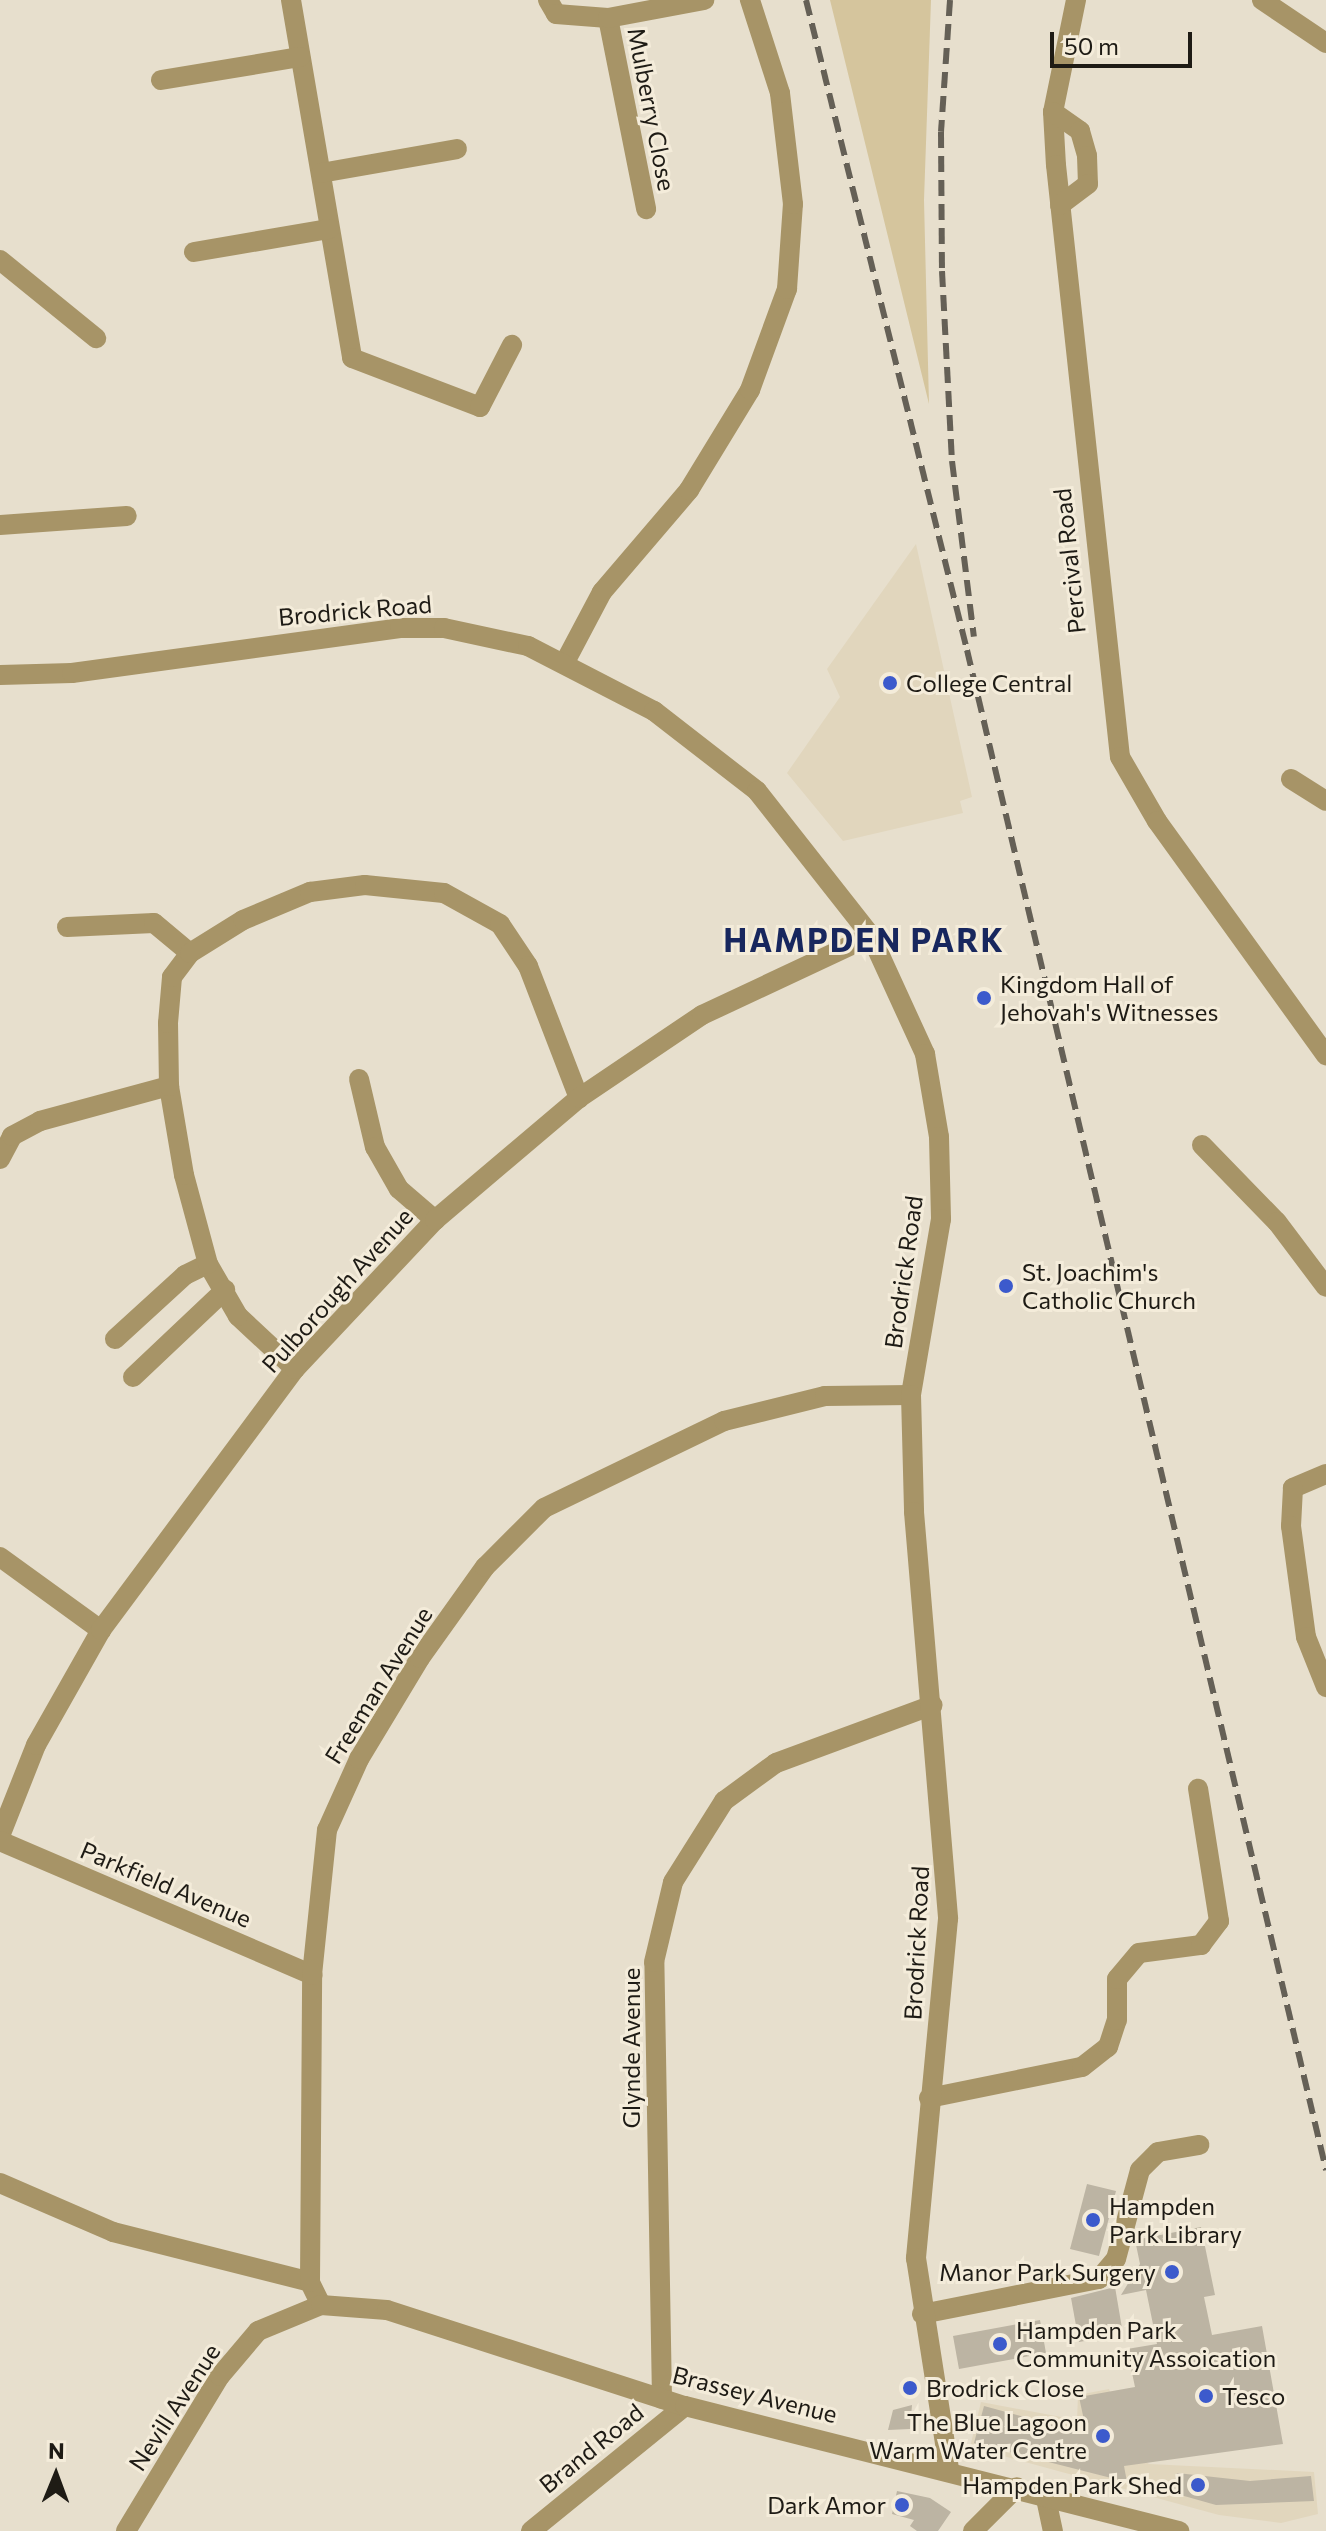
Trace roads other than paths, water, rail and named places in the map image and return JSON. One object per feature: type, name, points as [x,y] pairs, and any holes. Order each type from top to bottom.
[{"type":"street","points":[[291,0],[352,358],[480,407],[512,345]]},
{"type":"street","name":"Mulberry Close","points":[[548,0],[556,14],[608,18],[704,0]]},
{"type":"street","points":[[565,662],[602,592],[689,490],[750,390],[787,289],[793,204],[780,93],[750,0]]},
{"type":"street","name":"Percival Road","points":[[1076,0],[1053,112],[1060,205],[1120,757],[1157,821],[1326,1055]]},
{"type":"street","points":[[1262,0],[1325,40]]},
{"type":"street","name":"Mulberry Close","points":[[608,18],[646,209]]},
{"type":"street","points":[[161,80],[300,57]]},
{"type":"street","points":[[1053,112],[1080,131],[1087,156],[1088,184],[1060,205]]},
{"type":"street","points":[[321,173],[457,149]]},
{"type":"street","points":[[194,252],[329,229]]},
{"type":"street","points":[[0,260],[96,338]]},
{"type":"street","points":[[0,525],[127,516]]},
{"type":"street","name":"Brodrick Road","points":[[0,675],[114,668],[301,637],[400,628],[493,637],[565,662],[654,711],[757,791],[871,936],[925,1054],[939,1137],[941,1219],[911,1395],[914,1512],[933,1705],[948,1919],[917,2244],[922,2314],[949,2469]]},
{"type":"street","points":[[1291,779],[1326,801]]},
{"type":"street","points":[[295,1369],[238,1316],[208,1264],[169,1086],[172,977],[190,953],[243,920],[310,892],[365,885],[444,893],[500,924],[528,966],[579,1098]]},
{"type":"street","points":[[67,927],[154,923],[190,953]]},
{"type":"street","name":"Pulborough Avenue","points":[[0,1838],[36,1745],[101,1630],[295,1369],[435,1220],[579,1098],[702,1015],[871,936]]},
{"type":"street","points":[[359,1079],[375,1147],[399,1189],[435,1220]]},
{"type":"street","points":[[0,1159],[6,1131],[169,1086]]},
{"type":"street","points":[[1202,1145],[1277,1222],[1326,1287]]},
{"type":"street","points":[[115,1339],[185,1275],[208,1264]]},
{"type":"street","points":[[133,1377],[225,1290]]},
{"type":"street","name":"Freeman Avenue","points":[[321,2305],[310,2282],[312,1975],[327,1830],[359,1759],[485,1567],[544,1508],[724,1421],[825,1396],[911,1395]]},
{"type":"street","points":[[1326,1474],[1293,1488],[1291,1526],[1306,1637],[1326,1687]]},
{"type":"street","points":[[0,1557],[101,1630]]},
{"type":"street","name":"Glynde Avenue","points":[[662,2399],[654,1962],[673,1882],[724,1801],[776,1763],[933,1705]]},
{"type":"street","points":[[929,2098],[1082,2067],[1108,2047],[1117,2020],[1117,1979],[1139,1953],[1201,1945],[1219,1921],[1198,1789]]},
{"type":"street","name":"Parkfield Avenue","points":[[0,1838],[312,1975]]},
{"type":"street","points":[[922,2314],[1099,2279],[1116,2259],[1146,2161],[1158,2152],[1199,2145]]},
{"type":"street","points":[[0,2183],[113,2232],[310,2282]]},
{"type":"street","name":"Brassey Avenue","points":[[321,2305],[387,2310],[685,2406],[949,2469],[1179,2531]]},
{"type":"street","name":"Nevill Avenue","points":[[126,2531],[220,2376],[258,2331],[321,2305]]},
{"type":"street","name":"Brand Road","points":[[531,2531],[685,2406]]},
{"type":"street","points":[[973,2531],[1017,2487]]},
{"type":"street","points":[[1045,2494],[1053,2531]]},
{"type":"railway","points":[[806,0],[967,650],[1326,2170]]},
{"type":"railway","points":[[950,0],[941,132],[942,271],[952,461],[974,637]]},
{"type":"place","name":"College Central","points":[[890,683]]},
{"type":"place","name":"Kingdom Hall of Jehovah's Witnesses","points":[[984,998]]},
{"type":"place","name":"St. Joachim's Catholic Church","points":[[1006,1286]]},
{"type":"place","name":"Hampden Park Library","points":[[1093,2220]]},
{"type":"place","name":"Manor Park Surgery","points":[[1172,2272]]},
{"type":"place","name":"Hampden Park Community Assoication","points":[[1000,2344]]},
{"type":"place","name":"Brodrick Close","points":[[910,2388]]},
{"type":"place","name":"Tesco","points":[[1206,2396]]},
{"type":"place","name":"The Blue Lagoon Warm Water Centre","points":[[1103,2436]]},
{"type":"place","name":"Hampden Park Shed","points":[[1198,2485]]},
{"type":"place","name":"Dark Amor","points":[[902,2505]]},
{"type":"district","name":"HAMPDEN PARK","points":[[864,939]]}]
